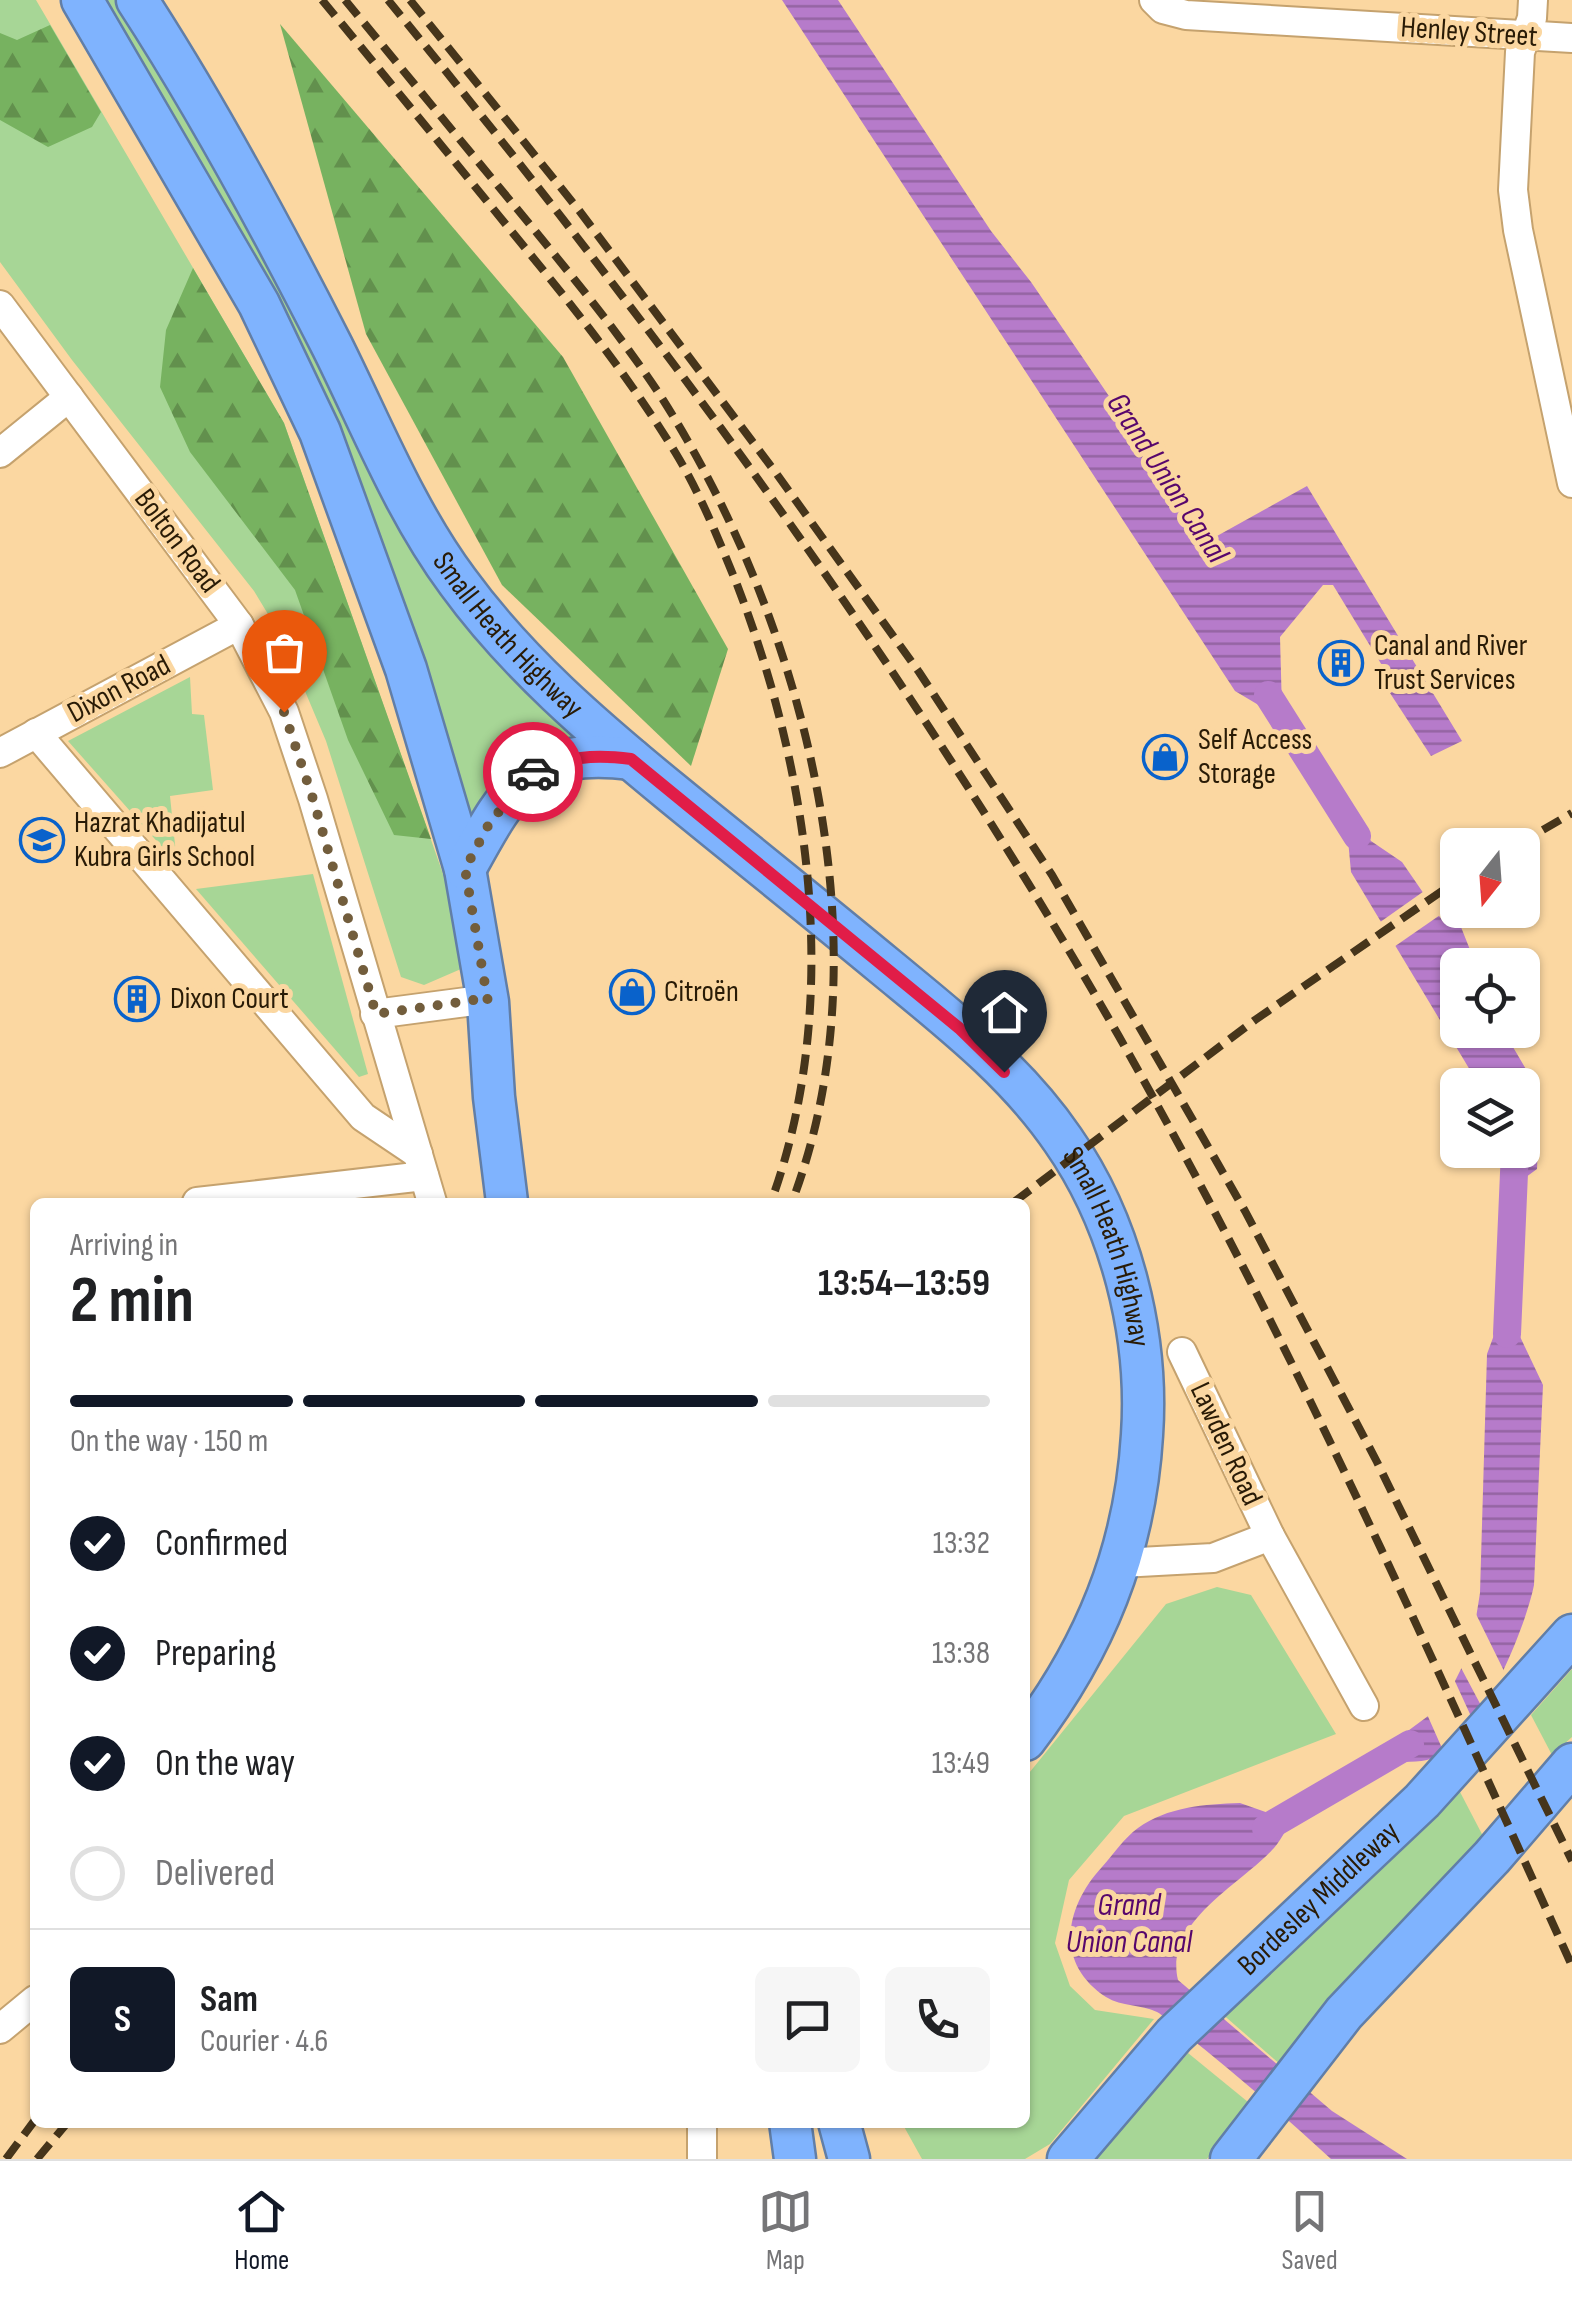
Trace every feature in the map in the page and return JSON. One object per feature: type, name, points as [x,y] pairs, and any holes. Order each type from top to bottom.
[{"type":"highway","points":[[82,0],[259,304],[320,432],[406,670],[465,869],[488,1002],[507,1198]]},
{"type":"highway","name":"Small Heath Highway","points":[[137,0],[288,259],[407,498],[456,580],[529,667],[631,759],[959,1028],[1027,1094],[1065,1141],[1100,1206],[1126,1277],[1140,1346],[1144,1403],[1140,1473],[1121,1563],[1093,1630],[1052,1705],[1030,1734]]},
{"type":"highway","points":[[465,869],[496,812],[533,772],[564,759],[602,755],[631,759]]},
{"type":"highway","name":"Bordesley Middleway","points":[[1068,2159],[1174,2035],[1422,1800],[1572,1635]]},
{"type":"highway","points":[[1231,2159],[1344,2013],[1492,1857],[1572,1764]]},
{"type":"highway","points":[[791,2128],[796,2159]]},
{"type":"highway","points":[[841,2128],[849,2159]]},
{"type":"street","name":"Henley Street","points":[[1154,0],[1163,9],[1186,14],[1572,38]]},
{"type":"street","points":[[1534,0],[1520,52],[1512,190],[1572,484]]},
{"type":"street","name":"Bolton Road","points":[[0,304],[240,626],[284,712],[425,1178]]},
{"type":"street","points":[[0,453],[69,397]]},
{"type":"street","name":"Dixon Road","points":[[0,753],[240,626]]},
{"type":"street","points":[[36,733],[362,1116],[425,1178]]},
{"type":"street","points":[[376,1014],[474,1000],[488,1002]]},
{"type":"street","points":[[235,1198],[425,1178]]},
{"type":"street","name":"Lawden Road","points":[[1182,1352],[1270,1536],[1364,1706]]},
{"type":"street","name":"Lawden Road","points":[[1121,1563],[1214,1558],[1270,1536]]},
{"type":"street","points":[[0,2029],[30,2004]]},
{"type":"street","points":[[702,2128],[702,2159]]},
{"type":"green space","points":[[0,0],[36,0],[284,423],[448,888],[461,969],[424,985],[401,977],[326,741],[283,639],[254,591],[0,262]]},
{"type":"green space","points":[[100,0],[123,0],[166,71],[393,502],[579,737],[525,756],[469,818],[370,521]]},
{"type":"green space","points":[[280,24],[563,357],[728,649],[691,766],[502,585],[366,334]]},
{"type":"green space","points":[[50,25],[101,112],[92,127],[48,147],[0,120],[0,33],[17,40]]},
{"type":"green space","points":[[193,268],[284,423],[431,839],[394,835],[348,740],[295,590],[190,452],[160,387],[166,330]]},
{"type":"green space","points":[[190,677],[192,714],[204,715],[213,790],[170,796],[177,864],[68,741]]},
{"type":"green space","points":[[313,874],[368,1074],[359,1077],[196,889]]},
{"type":"green space","points":[[1217,1587],[1251,1595],[1336,1734],[1124,1816],[1069,1880],[1055,1943],[1070,1986],[1095,2010],[1154,2019],[1050,2144],[1025,2159],[922,2159],[905,2128],[1030,2128],[1030,1772],[1166,1604]]},
{"type":"green space","points":[[1572,1669],[1572,1737],[1552,1755],[1531,1715]]},
{"type":"green space","points":[[1459,1790],[1484,1838],[1282,2066],[1220,2012]]},
{"type":"green space","points":[[1188,2053],[1248,2102],[1207,2159],[1096,2159]]},
{"type":"water","points":[[782,0],[838,0],[991,231],[1031,282],[1208,541],[1307,486],[1462,741],[1431,756],[1388,690],[1394,685],[1333,585],[1323,585],[1280,637],[1282,710],[1292,724],[1284,729],[1272,713],[1235,691]]},
{"type":"water","points":[[1345,804],[1371,841],[1402,862],[1440,917],[1440,928],[1461,928],[1469,948],[1440,948],[1440,1020],[1351,872],[1347,829],[1336,810],[1338,805]]},
{"type":"water","points":[[1457,1048],[1514,1048],[1525,1068],[1469,1068]]},
{"type":"water","points":[[1503,1168],[1537,1168],[1522,1180],[1511,1205]]},
{"type":"water","points":[[1508,1297],[1515,1326],[1543,1385],[1534,1585],[1529,1605],[1496,1685],[1464,1734],[1446,1751],[1427,1760],[1380,1763],[1401,1736],[1443,1705],[1471,1649],[1480,1593],[1487,1354]]},
{"type":"water","name":"Grand Union Canal","points":[[1240,1803],[1277,1816],[1299,1810],[1274,1848],[1193,1923],[1182,1940],[1177,1959],[1178,1980],[1332,2111],[1407,2159],[1331,2159],[1162,2015],[1106,1997],[1078,1968],[1072,1951],[1073,1917],[1089,1883],[1128,1837],[1149,1821],[1174,1811]]},
{"type":"pier","points":[[1427,889],[1440,908],[1440,915],[1391,949],[1376,925]]},
{"type":"pier","points":[[1473,1608],[1506,1675],[1485,1713],[1459,1664]]},
{"type":"pier","points":[[1453,1677],[1475,1725],[1445,1755],[1426,1712],[1440,1702]]},
{"type":"waterway","name":"Grand Union Canal","points":[[1268,695],[1357,836]]},
{"type":"waterway","name":"Grand Union Canal","points":[[1507,1334],[1514,1168]]},
{"type":"waterway","name":"Grand Union Canal","points":[[1266,1828],[1410,1744]]},
{"type":"railway","points":[[322,0],[546,273],[634,390],[693,483],[736,582],[783,732],[809,890],[811,970],[806,1049],[793,1126],[772,1198]]},
{"type":"railway","points":[[345,0],[573,278],[644,371],[711,483],[755,579],[790,681],[816,786],[831,893],[833,999],[820,1103],[793,1198]]},
{"type":"railway","points":[[388,0],[586,249],[776,505],[956,768],[1040,903],[1183,1153],[1301,1382],[1572,1966]]},
{"type":"railway","points":[[410,0],[578,209],[776,473],[919,672],[1052,875],[1245,1211],[1377,1462],[1572,1861]]},
{"type":"railway","points":[[1540,832],[1572,813]]},
{"type":"railway","points":[[1019,1198],[1255,1020],[1440,892]]},
{"type":"railway","points":[[6,2159],[30,2127]]},
{"type":"railway","points":[[37,2159],[63,2128]]},
{"type":"way so far","points":[[284,712],[376,1014],[474,1000],[488,1002],[465,869],[503,803],[533,772]]},
{"type":"place","name":"Canal and River Trust Services","points":[[1341,663]]},
{"type":"place","name":"Self Access Storage","points":[[1165,757]]},
{"type":"place","name":"Hazrat Khadijatul Kubra Girls School","points":[[42,840]]},
{"type":"place","name":"Citroën","points":[[632,992]]},
{"type":"place","name":"Dixon Court","points":[[137,999]]},
{"type":"route","points":[[533,772],[564,759],[602,755],[631,759],[959,1028],[1004,1072]]}]
